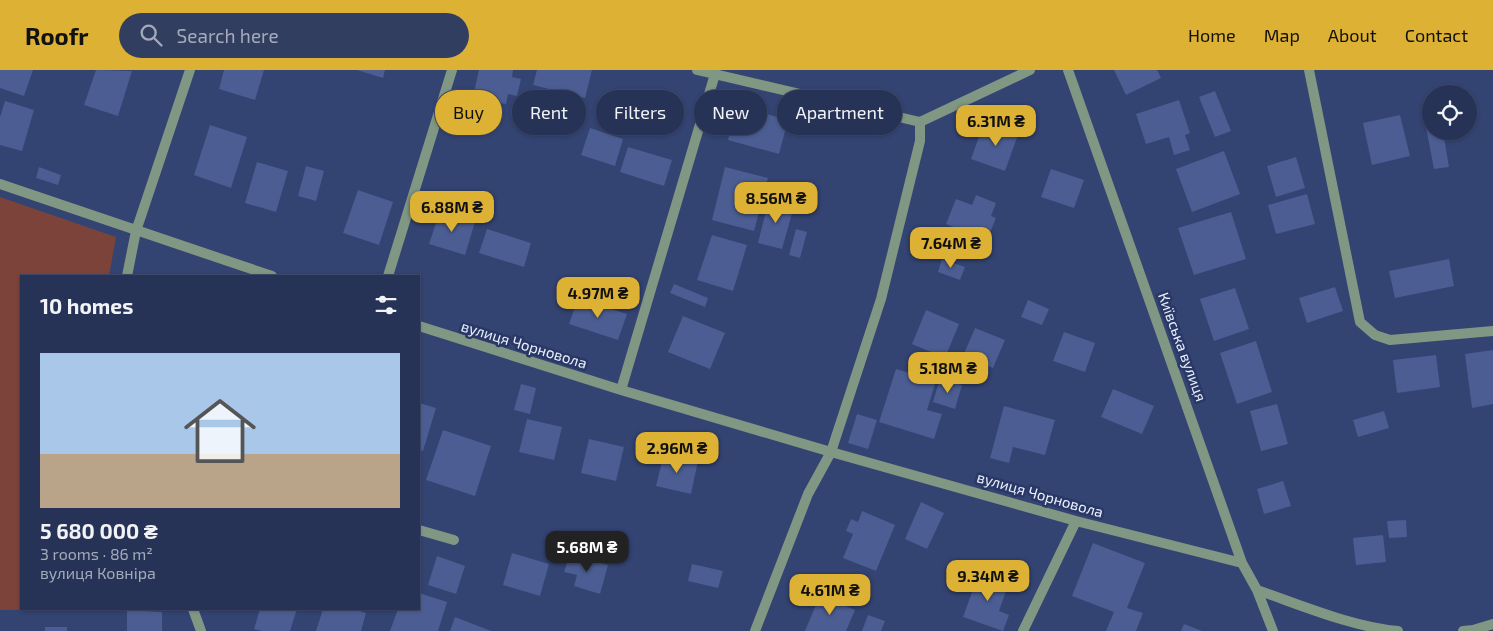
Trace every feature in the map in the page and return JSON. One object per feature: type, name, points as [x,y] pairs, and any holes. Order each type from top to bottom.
[{"type":"street","points":[[127,275],[136,231],[190,70]]},
{"type":"street","points":[[388,275],[452,70]]},
{"type":"street","points":[[697,70],[920,122],[1030,70]]},
{"type":"street","name":"Київська вулиця","points":[[1068,70],[1242,563],[1257,590],[1273,631]]},
{"type":"street","points":[[1309,70],[1360,322],[1375,335],[1390,340],[1493,331]]},
{"type":"street","points":[[621,390],[714,74]]},
{"type":"street","points":[[755,631],[808,494],[830,452],[881,299],[920,142],[920,122]]},
{"type":"street","points":[[0,184],[269,275]]},
{"type":"street","name":"вулиця Чорновола","points":[[420,326],[621,390],[830,452],[1076,521],[1242,563]]},
{"type":"street","points":[[1024,631],[1076,521]]},
{"type":"street","points":[[420,530],[454,540]]},
{"type":"street","points":[[1257,590],[1378,629],[1398,631]]},
{"type":"street","points":[[193,610],[201,631]]},
{"type":"street","points":[[1463,631],[1493,624]]},
{"type":"shaded area","points":[[0,197],[116,237],[109,275],[20,275],[20,610],[0,610]]},
{"type":"building","points":[[0,70],[33,70],[24,96],[0,88]]},
{"type":"building","points":[[96,70],[132,71],[118,116],[84,105]]},
{"type":"building","points":[[224,70],[264,70],[255,100],[219,89]]},
{"type":"building","points":[[357,70],[385,70],[383,78]]},
{"type":"building","points":[[479,70],[513,70],[512,77],[521,79],[518,90],[512,90],[512,95],[508,94],[506,104],[502,103],[502,90],[475,90]]},
{"type":"building","points":[[537,70],[592,70],[586,94],[586,90],[553,90],[533,85]]},
{"type":"building","points":[[1114,70],[1157,70],[1161,78],[1126,95]]},
{"type":"building","points":[[1215,91],[1231,131],[1215,137],[1199,97]]},
{"type":"building","points":[[1179,100],[1190,133],[1185,135],[1190,150],[1174,155],[1169,137],[1146,144],[1136,114]]},
{"type":"building","points":[[5,101],[34,110],[22,151],[0,145],[0,117]]},
{"type":"building","points":[[767,114],[777,117],[777,135],[784,135],[779,154],[728,140],[729,135],[767,135]]},
{"type":"building","points":[[1400,115],[1410,156],[1372,165],[1363,123]]},
{"type":"building","points":[[993,122],[1019,132],[1005,171],[971,159],[981,131],[989,133]]},
{"type":"building","points":[[210,125],[247,137],[231,188],[194,175]]},
{"type":"building","points":[[590,128],[596,130],[596,135],[611,135],[623,139],[615,166],[581,155]]},
{"type":"building","points":[[1428,140],[1444,140],[1449,167],[1434,169]]},
{"type":"building","points":[[628,147],[672,160],[664,186],[620,172]]},
{"type":"building","points":[[1224,151],[1240,194],[1192,212],[1176,169]]},
{"type":"building","points":[[1296,157],[1305,188],[1276,197],[1267,166]]},
{"type":"building","points":[[257,162],[288,171],[276,212],[245,203]]},
{"type":"building","points":[[306,166],[324,171],[316,201],[298,196]]},
{"type":"building","points":[[39,167],[61,175],[58,185],[36,178]]},
{"type":"building","points":[[725,167],[768,178],[754,231],[712,220]]},
{"type":"building","points":[[1051,169],[1084,180],[1074,208],[1041,197]]},
{"type":"building","points":[[358,190],[393,202],[379,245],[343,233]]},
{"type":"building","points":[[1307,194],[1315,224],[1276,234],[1268,205]]},
{"type":"building","points":[[976,195],[996,203],[991,216],[996,218],[987,240],[946,224],[956,199],[972,205]]},
{"type":"building","points":[[769,199],[794,206],[782,249],[758,243]]},
{"type":"building","points":[[440,211],[475,222],[465,255],[429,244]]},
{"type":"building","points":[[1231,212],[1246,259],[1194,275],[1178,228]]},
{"type":"building","points":[[487,229],[531,243],[524,267],[479,253]]},
{"type":"building","points":[[796,229],[807,232],[800,258],[789,255]]},
{"type":"building","points":[[712,235],[747,245],[733,291],[697,280]]},
{"type":"building","points":[[942,259],[965,267],[960,280],[938,272]]},
{"type":"building","points":[[1449,259],[1454,286],[1395,298],[1389,271]]},
{"type":"building","points":[[674,284],[708,298],[705,307],[670,293]]},
{"type":"building","points":[[1335,287],[1343,311],[1307,323],[1299,298]]},
{"type":"building","points":[[1235,288],[1249,329],[1214,341],[1200,299]]},
{"type":"building","points":[[578,298],[627,314],[618,340],[569,324]]},
{"type":"building","points":[[1028,300],[1049,309],[1042,325],[1021,317]]},
{"type":"building","points":[[926,310],[959,324],[945,358],[912,344]]},
{"type":"building","points":[[683,316],[725,333],[710,369],[668,352]]},
{"type":"building","points":[[975,328],[1005,340],[993,368],[963,356]]},
{"type":"building","points":[[1064,332],[1095,343],[1085,372],[1053,361]]},
{"type":"building","points":[[1256,341],[1272,392],[1237,404],[1220,353]]},
{"type":"building","points":[[1493,350],[1493,404],[1472,408],[1465,354]]},
{"type":"building","points":[[1436,355],[1440,387],[1397,393],[1393,360]]},
{"type":"building","points":[[896,369],[936,381],[927,410],[942,414],[934,439],[879,422]]},
{"type":"building","points":[[940,378],[962,385],[955,409],[933,402]]},
{"type":"building","points":[[521,384],[536,388],[530,414],[514,410]]},
{"type":"building","points":[[1113,389],[1154,406],[1142,434],[1101,417]]},
{"type":"building","points":[[420,403],[436,408],[423,451],[420,450]]},
{"type":"building","points":[[1277,404],[1288,444],[1261,451],[1250,411]]},
{"type":"building","points":[[1004,406],[1055,420],[1045,455],[1013,447],[1009,463],[990,458]]},
{"type":"building","points":[[1384,411],[1389,428],[1358,437],[1353,420]]},
{"type":"building","points":[[857,414],[877,420],[868,449],[848,443]]},
{"type":"building","points":[[527,419],[562,427],[554,460],[519,452]]},
{"type":"building","points":[[443,430],[491,446],[475,496],[426,480]]},
{"type":"building","points":[[589,439],[624,447],[616,481],[581,473]]},
{"type":"building","points":[[664,453],[698,461],[691,494],[656,486]]},
{"type":"building","points":[[1283,481],[1291,506],[1264,514],[1257,489]]},
{"type":"building","points":[[921,502],[944,513],[927,549],[905,539]]},
{"type":"building","points":[[862,511],[895,525],[876,571],[843,558],[853,534],[846,531],[851,519],[858,522]]},
{"type":"building","points":[[1406,520],[1407,537],[1389,538],[1387,521]]},
{"type":"building","points":[[1383,535],[1386,562],[1356,565],[1353,538]]},
{"type":"building","points":[[1093,543],[1145,563],[1127,608],[1143,613],[1136,631],[1106,631],[1114,612],[1072,596]]},
{"type":"building","points":[[512,553],[549,564],[540,596],[503,585]]},
{"type":"building","points":[[570,554],[608,565],[600,594],[574,586],[577,575],[564,572]]},
{"type":"building","points":[[437,556],[465,566],[456,594],[428,585]]},
{"type":"building","points":[[692,564],[723,571],[718,588],[688,581]]},
{"type":"building","points":[[979,573],[1009,583],[999,611],[1009,615],[1003,631],[963,617]]},
{"type":"building","points":[[420,593],[447,602],[438,631],[390,631],[398,610],[420,610]]},
{"type":"building","points":[[820,595],[855,610],[846,631],[805,631]]},
{"type":"building","points":[[127,610],[162,612],[162,631],[127,631]]},
{"type":"building","points":[[260,610],[297,610],[290,631],[262,631],[254,629]]},
{"type":"building","points":[[323,610],[357,610],[366,613],[361,631],[316,631]]},
{"type":"building","points":[[868,615],[885,621],[881,631],[862,631]]},
{"type":"building","points":[[455,617],[491,631],[450,631]]},
{"type":"building","points":[[1184,624],[1202,631],[1181,631]]},
{"type":"building","points":[[45,627],[67,627],[67,631],[45,631]]}]
